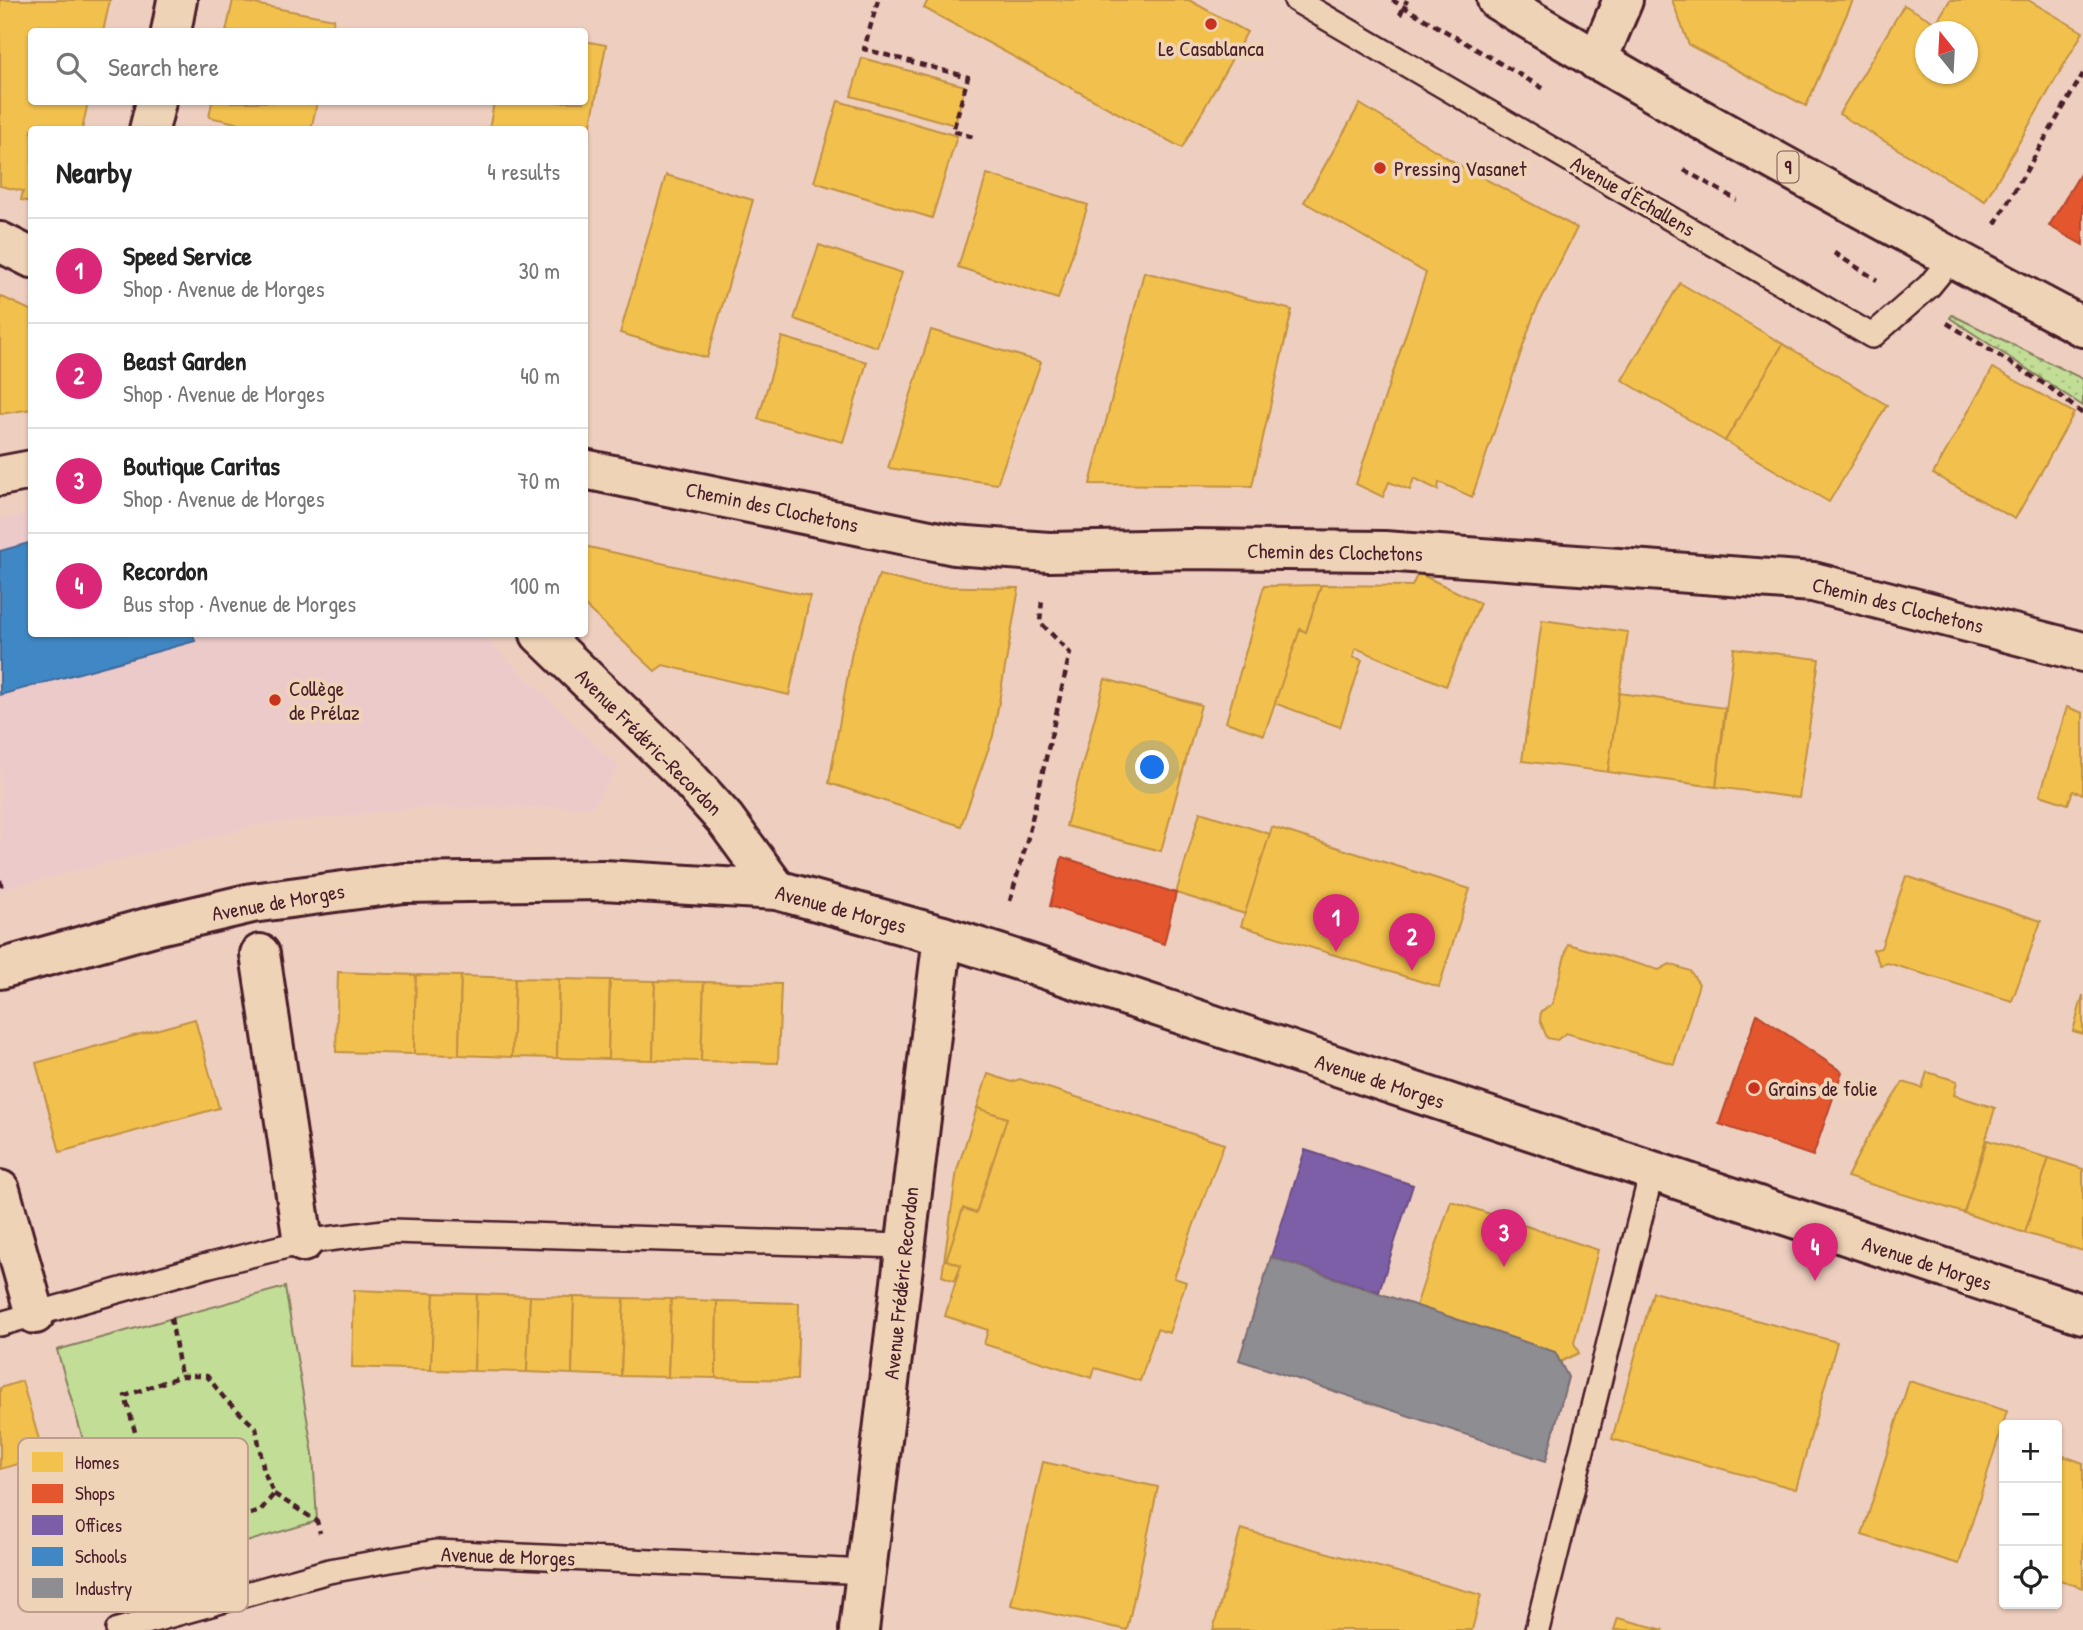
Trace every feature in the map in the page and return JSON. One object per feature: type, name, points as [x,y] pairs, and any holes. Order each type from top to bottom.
[{"type":"street","points":[[172,28],[177,0]]},
{"type":"street","name":"9","points":[[1497,0],[1597,61],[1952,258],[2083,327]]},
{"type":"street","points":[[1597,61],[1623,0]]},
{"type":"street","points":[[150,126],[155,105]]},
{"type":"street","points":[[0,242],[28,256]]},
{"type":"street","name":"Chemin des Clochetons","points":[[588,470],[954,545],[1049,552],[1190,549],[1384,551],[1813,582],[2083,652]]},
{"type":"street","points":[[0,476],[28,471]]},
{"type":"street","name":"Avenue Frédéric-Recordon","points":[[543,637],[680,769],[725,819],[777,890]]},
{"type":"street","name":"Avenue de Morges","points":[[0,969],[154,926],[252,903],[404,883],[603,880],[777,890],[943,936],[2083,1314]]},
{"type":"street","name":"Avenue Frédéric Recordon","points":[[859,1630],[943,936]]},
{"type":"street","points":[[260,954],[303,1242]]},
{"type":"street","points":[[0,1190],[18,1319]]},
{"type":"lane","name":"Avenue d'Echallens","points":[[1296,0],[1872,336],[1929,286],[1952,258]]},
{"type":"lane","points":[[1537,1630],[1652,1171]]},
{"type":"lane","points":[[18,1319],[303,1242],[392,1231],[904,1246]]},
{"type":"lane","name":"Avenue de Morges","points":[[248,1594],[329,1571],[436,1552],[867,1572]]},
{"type":"lane","name":"Avenue de Morges","points":[[118,1630],[182,1612]]},
{"type":"path","points":[[878,0],[864,49],[968,77],[953,131],[976,138]]},
{"type":"path","points":[[1392,0],[1548,92]]},
{"type":"path","points":[[1995,225],[2083,74]]},
{"type":"path","points":[[1683,170],[1739,201]]},
{"type":"path","points":[[1830,250],[2049,387],[2083,414]]},
{"type":"path","points":[[1010,901],[1027,841],[1070,653],[1040,622],[1043,599]]},
{"type":"path","points":[[0,880],[2,889]]},
{"type":"path","points":[[168,1307],[181,1376]]},
{"type":"path","points":[[137,1438],[125,1395],[181,1376],[207,1376],[225,1399],[257,1428],[264,1472],[275,1494],[317,1521]]},
{"type":"path","points":[[248,1515],[260,1511],[275,1494]]},
{"type":"shaded area","name":"Collège de Prélaz","points":[[28,514],[28,637],[484,637],[619,767],[593,807],[420,808],[259,825],[0,890],[0,519]]},
{"type":"green space","points":[[1952,315],[2083,379],[2083,406],[1950,318]]},
{"type":"green space","points":[[285,1287],[313,1454],[317,1521],[248,1541],[248,1438],[83,1438],[57,1350]]},
{"type":"building: Homes","points":[[0,0],[110,0],[104,28],[28,28],[28,105],[87,105],[83,126],[28,126],[28,201],[21,200],[23,191],[0,186]]},
{"type":"building: Homes","points":[[233,0],[334,19],[332,28],[227,28]]},
{"type":"building: Homes","points":[[928,0],[1189,0],[1247,32],[1182,148],[924,8]]},
{"type":"building: Homes","points":[[1672,0],[1853,0],[1806,106],[1689,45]]},
{"type":"building: Homes","points":[[1950,0],[2028,0],[2083,32],[1985,201],[1839,114],[1904,5],[1932,21],[1915,21],[1915,84],[1978,84],[1978,21],[1937,21]]},
{"type":"building: Homes","points":[[588,42],[606,45],[588,140],[588,126],[490,126],[493,105],[588,105]]},
{"type":"building: Homes","points":[[862,58],[965,86],[955,125],[851,96]]},
{"type":"building: Homes","points":[[838,101],[957,136],[932,218],[814,182]]},
{"type":"building: Homes","points":[[1360,104],[1459,165],[1577,228],[1534,314],[1472,497],[1439,482],[1438,490],[1414,478],[1410,490],[1389,482],[1383,497],[1356,484],[1426,273],[1304,202]]},
{"type":"building: Homes","points":[[211,105],[316,105],[312,126],[251,126],[209,117]]},
{"type":"building: Homes","points":[[987,174],[1088,205],[1058,299],[958,267]]},
{"type":"building: Homes","points":[[666,175],[753,200],[707,358],[620,333]]},
{"type":"building: Homes","points":[[819,245],[902,273],[877,347],[794,319]]},
{"type":"building: Homes","points":[[1144,272],[1292,310],[1252,486],[1090,484]]},
{"type":"building: Homes","points":[[1680,283],[1783,344],[1725,441],[1622,380]]},
{"type":"building: Homes","points":[[0,296],[28,309],[28,410],[0,414]]},
{"type":"building: Homes","points":[[931,330],[1041,362],[997,484],[888,468]]},
{"type":"building: Homes","points":[[782,337],[867,362],[843,442],[758,419]]},
{"type":"building: Homes","points":[[1783,344],[1887,405],[1829,502],[1725,441]]},
{"type":"building: Homes","points":[[1993,368],[2074,413],[2015,519],[1933,474]]},
{"type":"building: Homes","points":[[588,547],[810,596],[789,695],[663,665],[655,671],[588,609]]},
{"type":"building: Homes","points":[[1418,573],[1480,603],[1446,686],[1356,648],[1353,657],[1362,660],[1340,727],[1274,703],[1300,629],[1306,632],[1321,585],[1412,586]]},
{"type":"building: Homes","points":[[879,575],[922,586],[1019,588],[993,736],[961,826],[829,783],[852,651]]},
{"type":"building: Homes","points":[[1321,585],[1306,632],[1300,629],[1264,735],[1226,722],[1264,586]]},
{"type":"building: Homes","points":[[1542,620],[1628,632],[1608,772],[1522,761]]},
{"type":"building: Homes","points":[[1734,648],[1819,659],[1799,798],[1716,787]]},
{"type":"building: Homes","points":[[1105,679],[1201,705],[1161,851],[1066,826]]},
{"type":"building: Homes","points":[[1619,693],[1725,708],[1716,787],[1608,772]]},
{"type":"building: Homes","points":[[2067,707],[2083,713],[2083,794],[2073,791],[2068,804],[2040,795]]},
{"type":"building: Homes","points":[[1200,812],[1270,834],[1245,914],[1176,893]]},
{"type":"building: Homes","points":[[1272,827],[1470,889],[1439,987],[1241,926]]},
{"type":"building: Homes","points":[[1906,876],[2041,921],[2012,1001],[1888,963],[1880,965],[1873,950],[1881,948]]},
{"type":"building: Homes","points":[[1568,944],[1659,970],[1670,964],[1690,971],[1699,984],[1674,1064],[1566,1033],[1557,1040],[1547,1038],[1540,1020],[1541,1011],[1552,1005]]},
{"type":"building: Homes","points":[[338,972],[416,975],[414,1054],[336,1052]]},
{"type":"building: Homes","points":[[416,975],[461,976],[459,1055],[414,1054]]},
{"type":"building: Homes","points":[[461,976],[515,978],[512,1057],[459,1055]]},
{"type":"building: Homes","points":[[515,978],[559,979],[557,1058],[512,1057]]},
{"type":"building: Homes","points":[[559,979],[610,980],[608,1059],[557,1058]]},
{"type":"building: Homes","points":[[610,980],[655,981],[653,1060],[608,1059]]},
{"type":"building: Homes","points":[[655,981],[704,982],[701,1061],[653,1060]]},
{"type":"building: Homes","points":[[704,982],[781,984],[778,1063],[701,1061]]},
{"type":"building: Homes","points":[[2083,995],[2083,1034],[2073,1031]]},
{"type":"building: Homes","points":[[195,1019],[219,1108],[60,1152],[36,1063]]},
{"type":"building: Homes","points":[[1927,1072],[1957,1081],[1954,1095],[1995,1108],[1964,1213],[1847,1177],[1866,1140],[1903,1082],[1922,1088]]},
{"type":"building: Homes","points":[[988,1074],[1012,1082],[1020,1079],[1224,1144],[1174,1278],[1186,1282],[1169,1333],[1157,1329],[1140,1381],[1095,1368],[1092,1378],[984,1344],[988,1330],[945,1316],[961,1265],[946,1260],[963,1208],[976,1213],[1007,1118],[977,1108]]},
{"type":"building: Homes","points":[[977,1108],[1007,1118],[976,1213],[963,1208],[946,1260],[961,1265],[955,1281],[942,1276],[957,1170]]},
{"type":"building: Homes","points":[[1987,1140],[2049,1158],[2025,1233],[1964,1213]]},
{"type":"building: Homes","points":[[2049,1158],[2083,1169],[2083,1251],[2025,1233]]},
{"type":"building: Homes","points":[[1451,1201],[1598,1250],[1574,1343],[1579,1353],[1560,1362],[1555,1352],[1416,1306]]},
{"type":"building: Homes","points":[[354,1290],[434,1293],[431,1370],[352,1367]]},
{"type":"building: Homes","points":[[1653,1292],[1837,1342],[1796,1489],[1612,1439]]},
{"type":"building: Homes","points":[[434,1293],[477,1294],[474,1371],[431,1370]]},
{"type":"building: Homes","points":[[477,1294],[530,1296],[527,1372],[474,1371]]},
{"type":"building: Homes","points":[[530,1296],[574,1297],[572,1374],[527,1372]]},
{"type":"building: Homes","points":[[574,1297],[624,1298],[621,1376],[572,1374]]},
{"type":"building: Homes","points":[[624,1298],[671,1299],[668,1377],[621,1376]]},
{"type":"building: Homes","points":[[671,1299],[717,1301],[716,1378],[668,1377]]},
{"type":"building: Homes","points":[[717,1301],[799,1303],[797,1380],[716,1378]]},
{"type":"building: Homes","points":[[22,1381],[38,1438],[18,1438],[18,1464],[0,1469],[0,1388]]},
{"type":"building: Homes","points":[[1909,1381],[2007,1411],[2004,1420],[1999,1420],[1999,1436],[1959,1564],[1862,1535]]},
{"type":"building: Homes","points":[[2064,1456],[2083,1463],[2083,1588],[2062,1581]]},
{"type":"building: Homes","points":[[1043,1462],[1158,1487],[1127,1630],[1011,1605]]},
{"type":"building: Homes","points":[[1241,1529],[1481,1595],[1472,1630],[1213,1630]]},
{"type":"building: Homes","points":[[1618,1618],[1664,1630],[1614,1630]]},
{"type":"building: Shops","points":[[2083,169],[2083,245],[2049,226]]},
{"type":"building: Shops","points":[[1062,857],[1176,893],[1164,944],[1050,906]]},
{"type":"building: Shops","points":[[1757,1014],[1842,1072],[1813,1156],[1719,1124]]},
{"type":"building: Offices","points":[[1305,1150],[1413,1185],[1379,1292],[1271,1257]]},
{"type":"building: Schools","points":[[28,543],[28,637],[194,637],[195,641],[0,695],[0,551]]},
{"type":"building: Industry","points":[[1271,1257],[1555,1352],[1568,1377],[1546,1461],[1239,1360]]},
{"type":"place","name":"Le Casablanca","points":[[1211,24]]},
{"type":"place","name":"Pressing Vasanet","points":[[1380,168]]},
{"type":"place","name":"Collège de Prélaz","points":[[275,700]]},
{"type":"place","name":"Speed Service","points":[[1336,952]]},
{"type":"place","name":"Beast Garden","points":[[1412,971]]},
{"type":"place","name":"Grains de folie","points":[[1754,1088]]},
{"type":"place","name":"Boutique Caritas","points":[[1504,1267]]},
{"type":"place","name":"Recordon","points":[[1815,1281]]}]
